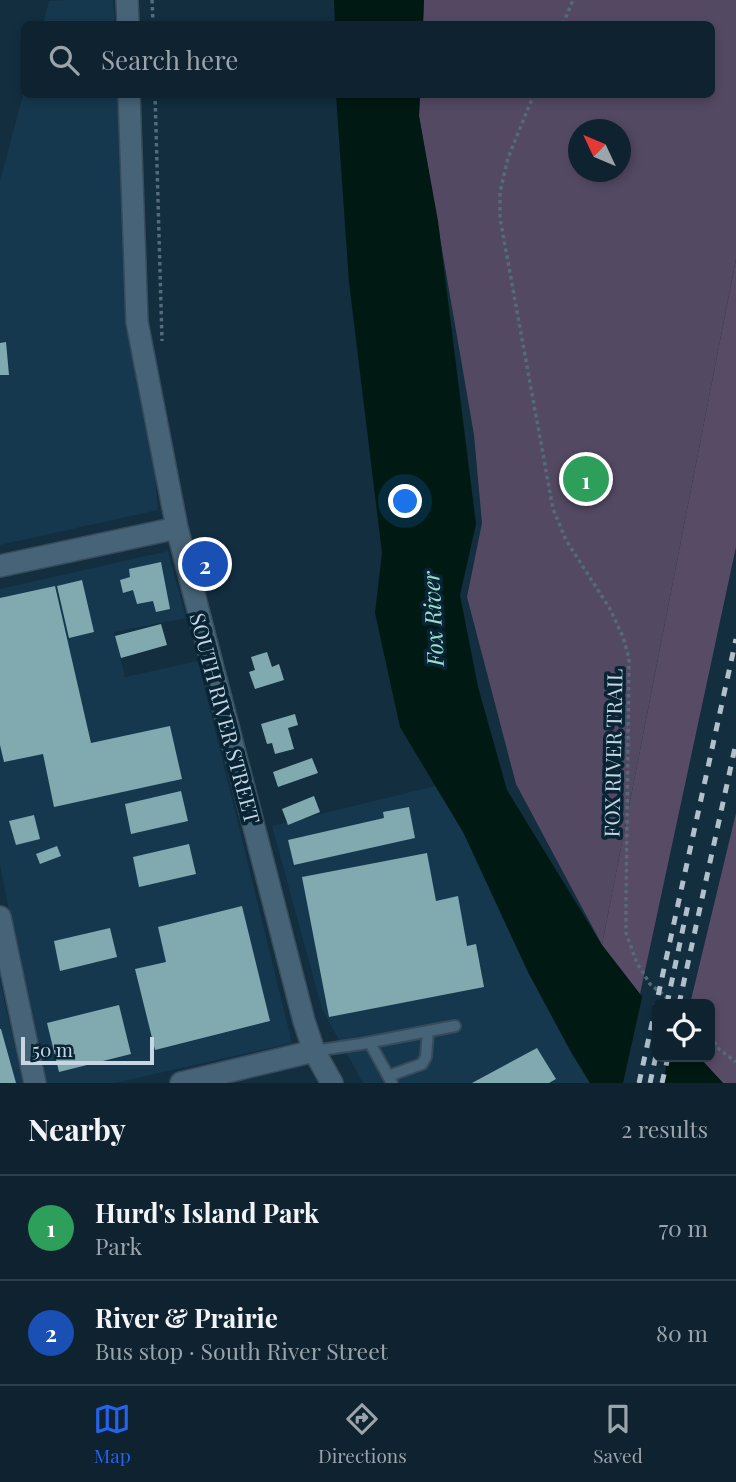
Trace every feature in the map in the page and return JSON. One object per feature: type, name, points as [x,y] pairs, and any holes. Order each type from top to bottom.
[{"type":"street","points":[[127,0],[128,21]]},
{"type":"street","name":"SOUTH RIVER STREET","points":[[129,98],[137,322],[177,528],[297,995],[314,1051],[332,1083]]},
{"type":"street","points":[[0,566],[177,528]]},
{"type":"street","points":[[0,917],[35,1083]]},
{"type":"street","points":[[181,1083],[314,1051]]},
{"type":"lane","points":[[314,1051],[455,1026]]},
{"type":"lane","points":[[370,1042],[390,1079],[422,1064],[426,1056],[428,1031]]},
{"type":"path","points":[[152,0],[153,21]]},
{"type":"path","points":[[564,21],[573,0]]},
{"type":"path","points":[[155,98],[162,344]]},
{"type":"path","name":"FOX RIVER TRAIL","points":[[532,98],[508,158],[500,192],[500,218],[553,509],[566,540],[610,609],[623,636],[629,658],[626,933],[636,963],[650,984],[669,999]]},
{"type":"path","points":[[715,1044],[736,1062]]},
{"type":"shaded area","points":[[113,0],[115,21],[44,21],[49,1]]},
{"type":"shaded area","points":[[424,0],[736,0],[736,259],[602,945],[516,784],[467,597],[482,523],[474,435],[419,116],[420,98],[715,98],[715,21],[423,21]]},
{"type":"shaded area","points":[[22,98],[121,98],[158,510],[0,545],[0,181]]},
{"type":"shaded area","points":[[736,259],[736,547],[640,994],[602,945]]},
{"type":"shaded area","points":[[168,551],[186,618],[114,632],[125,677],[198,661],[292,1043],[115,1083],[44,1083],[0,865],[0,589]]},
{"type":"shaded area","points":[[435,786],[464,832],[528,972],[590,1083],[363,1083],[322,1009],[272,826]]},
{"type":"shaded area","points":[[736,813],[736,1083],[723,1083],[704,1062],[715,1062],[715,999],[691,999]]},
{"type":"shaded area","points":[[0,981],[23,1083],[0,1083]]},
{"type":"water","points":[[334,0],[424,0],[423,21],[335,21]]},
{"type":"water","name":"Fox River","points":[[336,98],[420,98],[419,116],[438,221],[476,524],[460,595],[478,687],[507,790],[602,945],[652,1007],[652,1062],[704,1062],[723,1083],[590,1083],[528,972],[463,832],[400,727],[375,613],[382,553],[349,282]]},
{"type":"pier","points":[[643,993],[652,1003],[652,1062],[667,1062],[663,1083],[623,1083]]},
{"type":"building","points":[[6,342],[9,375],[0,375],[0,343]]},
{"type":"building","points":[[161,562],[170,609],[156,612],[153,601],[137,604],[133,590],[123,593],[120,580],[130,577],[129,569]]},
{"type":"building","points":[[82,580],[94,632],[69,638],[57,586]]},
{"type":"building","points":[[55,586],[91,743],[170,726],[182,779],[54,807],[43,754],[4,762],[0,745],[0,598]]},
{"type":"building","points":[[161,624],[167,645],[121,658],[115,636]]},
{"type":"building","points":[[267,652],[272,667],[279,664],[284,680],[255,689],[249,672],[255,670],[251,657]]},
{"type":"building","points":[[295,714],[298,725],[288,728],[294,749],[275,754],[272,743],[267,744],[261,724]]},
{"type":"building","points":[[312,758],[318,773],[278,787],[273,772]]},
{"type":"building","points":[[181,791],[188,821],[131,834],[125,804]]},
{"type":"building","points":[[314,796],[320,812],[288,825],[282,809]]},
{"type":"building","points":[[409,807],[415,838],[294,865],[288,840],[384,818],[383,812]]},
{"type":"building","points":[[34,815],[40,839],[16,845],[9,821]]},
{"type":"building","points":[[189,844],[196,874],[139,887],[133,857]]},
{"type":"building","points":[[57,846],[61,856],[40,864],[36,854]]},
{"type":"building","points":[[427,853],[436,901],[458,896],[467,946],[476,944],[484,987],[329,1017],[302,877]]},
{"type":"building","points":[[242,906],[270,1021],[155,1050],[135,969],[166,962],[158,927]]},
{"type":"building","points":[[110,928],[117,957],[60,971],[54,941]]},
{"type":"building","points":[[119,1005],[131,1054],[59,1072],[47,1023]]},
{"type":"building","points":[[1,1029],[16,1083],[0,1083]]},
{"type":"building","points":[[537,1048],[556,1079],[549,1083],[472,1083]]},
{"type":"railway","points":[[639,1083],[736,639]]},
{"type":"railway","points":[[680,999],[736,743]]},
{"type":"railway","points":[[668,999],[689,900]]},
{"type":"railway","points":[[650,1083],[655,1062]]},
{"type":"railway","points":[[662,1083],[667,1062]]},
{"type":"place","name":"Hurd's Island Park","points":[[586,479]]},
{"type":"place","name":"River & Prairie","points":[[205,564]]}]
